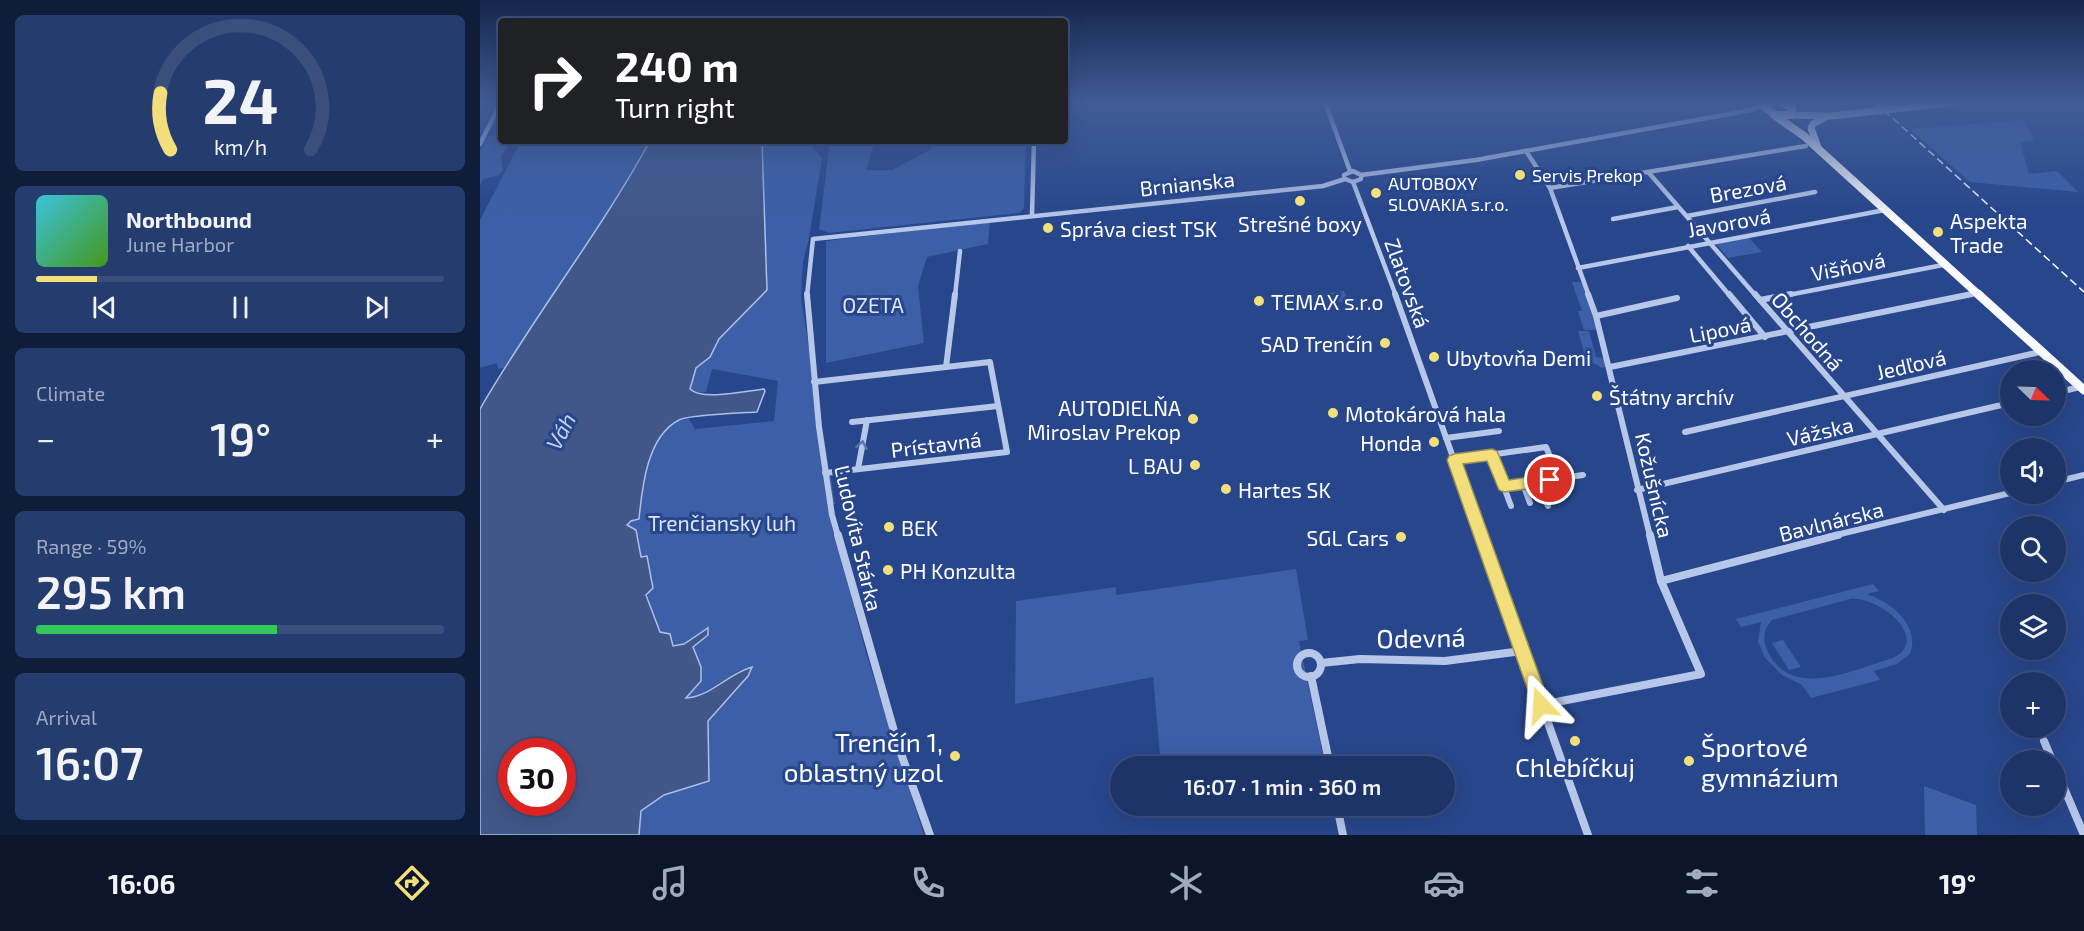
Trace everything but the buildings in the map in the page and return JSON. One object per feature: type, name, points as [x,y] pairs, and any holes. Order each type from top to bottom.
[{"type":"main road","points":[[1809,141],[2082,389]]},
{"type":"street","points":[[1341,141],[1350,171]]},
{"type":"street","points":[[1350,171],[1361,175],[1476,160],[1581,141]]},
{"type":"street","points":[[1816,141],[1819,150]]},
{"type":"street","points":[[1032,215],[1034,144]]},
{"type":"street","points":[[1550,188],[1806,146]]},
{"type":"street","name":"Kožušnícka","points":[[1526,151],[1550,188],[1596,316],[1661,581],[1701,674],[1541,705]]},
{"type":"street","points":[[1350,171],[1344,175],[1345,179],[1353,182],[1359,181],[1361,175]]},
{"type":"street","name":"Obchodná","points":[[1648,173],[1944,510]]},
{"type":"street","name":"Brnianska","points":[[813,239],[1323,186],[1345,179]]},
{"type":"street","name":"Zlatovská","points":[[1353,182],[1362,201],[1588,835]]},
{"type":"street","name":"Brezová","points":[[1687,216],[1815,192]]},
{"type":"street","points":[[1613,219],[1678,207]]},
{"type":"street","name":"Javorová","points":[[1578,268],[1885,210]]},
{"type":"street","name":"Ľudovíta Stárka","points":[[813,239],[806,292],[825,473],[838,539],[898,745],[930,835]]},
{"type":"street","name":"Obchodná","points":[[1688,246],[1765,337]]},
{"type":"street","points":[[946,367],[960,251]]},
{"type":"street","name":"Višňová","points":[[1760,300],[1943,265]]},
{"type":"street","name":"Lipová","points":[[1610,367],[1977,293]]},
{"type":"street","points":[[1596,316],[1677,298]]},
{"type":"street","name":"Jedľová","points":[[1685,432],[2040,352]]},
{"type":"street","name":"Prístavná","points":[[814,382],[990,362],[1007,452],[825,473]]},
{"type":"street","points":[[2066,391],[2082,389]]},
{"type":"street","name":"Vážska","points":[[1637,490],[2000,405]]},
{"type":"street","name":"Prístavná","points":[[852,422],[998,406]]},
{"type":"street","name":"Prístavná","points":[[858,470],[867,420]]},
{"type":"street","points":[[1446,438],[1499,431]]},
{"type":"street","points":[[1454,460],[1546,447],[1559,478]]},
{"type":"street","points":[[1492,455],[1511,506]]},
{"type":"street","points":[[1504,486],[1583,475]]},
{"type":"street","points":[[2066,479],[2084,475]]},
{"type":"street","points":[[1539,481],[1548,506]]},
{"type":"street","points":[[1523,484],[1530,503]]},
{"type":"street","name":"Bavlnárska","points":[[1661,581],[1840,534],[2000,496]]},
{"type":"street","name":"Odevná","points":[[1321,663],[1360,659],[1445,661],[1522,651]]},
{"type":"street","points":[[1310,653],[1317,656],[1321,663],[1318,673],[1311,676],[1304,675],[1298,670],[1297,663],[1300,657],[1310,653]]},
{"type":"street","points":[[1311,676],[1328,756]]},
{"type":"street","points":[[2044,741],[2048,750]]},
{"type":"street","points":[[2066,793],[2084,835]]},
{"type":"street","points":[[1339,816],[1343,835]]},
{"type":"green space","points":[[486,141],[509,144],[501,157],[503,169],[499,175],[483,179],[480,186],[480,152]]},
{"type":"green space","points":[[1924,141],[2027,141],[2020,142],[2029,174],[2057,171],[2078,192],[1970,182]]},
{"type":"green space","points":[[519,144],[648,144],[621,194],[504,368],[498,369],[497,363],[480,368],[480,220]]},
{"type":"green space","name":"Trenčiansky luh","points":[[762,144],[817,144],[812,146],[822,158],[803,262],[801,299],[835,504],[827,504],[866,653],[924,835],[639,835],[641,811],[664,795],[709,780],[708,721],[748,676],[742,669],[696,697],[686,698],[701,681],[701,667],[693,647],[708,635],[708,629],[684,644],[672,646],[663,636],[649,604],[647,556],[641,557],[636,530],[627,525],[631,521],[656,443],[670,426],[681,420],[689,419],[695,429],[774,421],[778,381],[712,369],[706,392],[694,393],[690,389],[696,368],[710,357],[719,339],[767,290]]},
{"type":"green space","points":[[830,144],[874,144],[866,170],[892,170],[930,150],[933,144],[1026,144],[1024,208],[1019,213],[829,233],[819,229]]},
{"type":"green space","name":"OZETA","points":[[990,221],[988,244],[927,257],[918,286],[924,343],[826,363],[826,241]]},
{"type":"green space","points":[[1748,237],[1762,252],[1728,258],[1715,243]]},
{"type":"green space","points":[[1572,282],[1584,282],[1601,330],[1584,330],[1578,311],[1582,311]]},
{"type":"green space","points":[[1344,291],[1348,301],[1311,306],[1309,295]]},
{"type":"green space","points":[[1578,331],[1589,331],[1596,357],[1606,358],[1608,366],[1602,368],[1586,359]]},
{"type":"green space","points":[[1296,569],[1308,640],[1299,641],[1323,756],[1160,756],[1153,677],[1015,704],[1016,601],[1116,587],[1116,595]]},
{"type":"green space","points":[[1873,584],[1879,591],[1867,594],[1885,603],[1902,616],[1908,625],[1912,644],[1910,654],[1897,664],[1874,671],[1880,680],[1811,698],[1802,685],[1782,675],[1765,658],[1758,641],[1761,622],[1741,627],[1736,619]],"holes":[[[1850,599],[1862,600],[1887,611],[1904,630],[1907,640],[1903,650],[1893,658],[1824,678],[1791,675],[1777,666],[1765,642],[1767,627],[1772,620]]]},
{"type":"green space","points":[[1783,640],[1801,667],[1789,670],[1772,643]]},
{"type":"green space","points":[[1924,786],[1976,805],[1977,835],[1925,835]]},
{"type":"water","name":"Váh","points":[[648,144],[762,144],[767,290],[719,339],[710,357],[696,368],[690,389],[696,393],[714,395],[764,389],[765,391],[757,412],[684,418],[668,428],[653,450],[648,464],[639,519],[627,525],[636,530],[641,557],[647,556],[653,588],[646,595],[660,632],[670,634],[673,646],[684,644],[708,628],[708,635],[693,647],[701,667],[701,681],[686,698],[703,694],[735,674],[752,667],[748,676],[708,721],[709,781],[664,795],[641,811],[639,835],[480,835],[480,409],[588,242]]},
{"type":"railway","points":[[1918,141],[2084,292]]},
{"type":"place","name":"Servis Prekop","points":[[1520,175]]},
{"type":"place","name":"AUTOBOXY SLOVAKIA s.r.o.","points":[[1376,193]]},
{"type":"place","name":"Strešné boxy","points":[[1300,201]]},
{"type":"place","name":"Správa ciest TSK","points":[[1048,228]]},
{"type":"place","name":"Aspekta Trade","points":[[1938,232]]},
{"type":"place","name":"TEMAX s.r.o","points":[[1259,301]]},
{"type":"place","name":"SAD Trenčín","points":[[1385,343]]},
{"type":"place","name":"Ubytovňa Demi","points":[[1434,357]]},
{"type":"place","name":"Štátny archív","points":[[1597,396]]},
{"type":"place","name":"Motokárová hala","points":[[1333,413]]},
{"type":"place","name":"AUTODIELŇA Miroslav Prekop","points":[[1193,419]]},
{"type":"place","name":"Honda","points":[[1434,442]]},
{"type":"place","name":"L BAU","points":[[1195,465]]},
{"type":"place","name":"Hartes SK","points":[[1226,489]]},
{"type":"place","name":"BEK","points":[[889,527]]},
{"type":"place","name":"SGL Cars","points":[[1401,537]]},
{"type":"place","name":"PH Konzulta","points":[[888,570]]},
{"type":"place","name":"Chlebíčkuj","points":[[1575,741]]},
{"type":"place","name":"Trenčín 1, oblastný uzol","points":[[955,756]]},
{"type":"place","name":"Športové gymnázium","points":[[1689,761]]},
{"type":"route","points":[[1541,705],[1454,460],[1492,455],[1504,486],[1550,480]]}]
